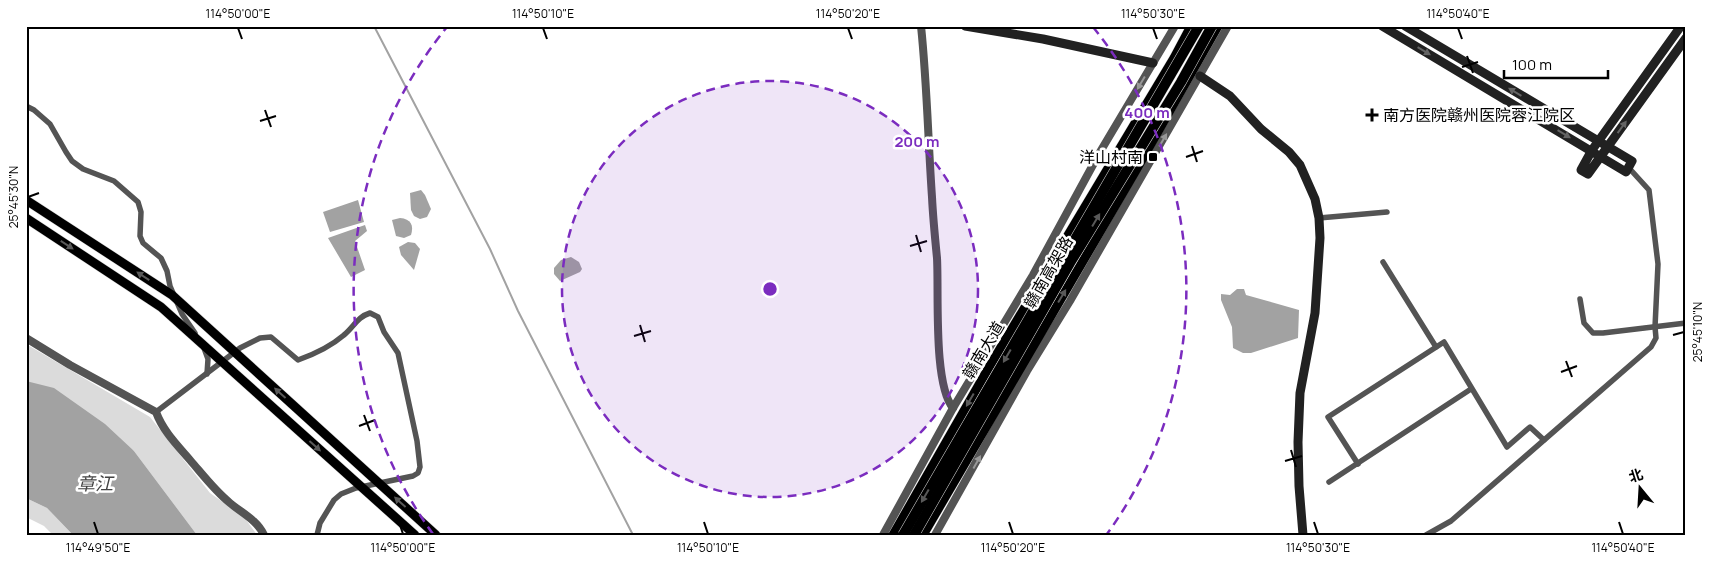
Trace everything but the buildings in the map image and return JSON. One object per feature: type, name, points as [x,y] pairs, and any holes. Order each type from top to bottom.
[{"type":"highway","name":"赣南高架路","points":[[903,535],[1199,26]]},
{"type":"highway","name":"赣南高架路","points":[[914,535],[1070,263],[1181,82],[1212,26]]},
{"type":"main road","points":[[965,26],[1043,39],[1153,63]]},
{"type":"main road","name":"赣南大道","points":[[893,535],[988,369],[1028,305],[1191,26]]},
{"type":"main road","points":[[923,535],[1135,172],[1197,73],[1218,26]]},
{"type":"main road","points":[[1382,26],[1626,172],[1629,168],[1632,161],[1405,26]]},
{"type":"main road","points":[[1681,26],[1598,141],[1581,170],[1588,174],[1686,38]]},
{"type":"main road","points":[[1174,58],[1230,96],[1261,129],[1289,152],[1300,165],[1315,199],[1319,218],[1320,238],[1315,313],[1300,393],[1299,486],[1303,535]]},
{"type":"main road","points":[[26,200],[174,296],[436,535]]},
{"type":"main road","points":[[26,218],[161,307],[414,535]]},
{"type":"main road","points":[[1028,305],[1050,317]]},
{"type":"main road","points":[[988,369],[1012,382]]},
{"type":"street","points":[[921,26],[937,260],[940,357],[943,383],[948,401],[954,408]]},
{"type":"street","points":[[883,535],[954,408],[1033,274],[1100,152],[1175,26]]},
{"type":"street","points":[[935,535],[1026,372],[1070,301],[1197,73],[1228,26]]},
{"type":"street","points":[[26,106],[34,110],[50,124],[72,161],[83,169],[114,181],[138,202],[141,212],[140,236],[143,243],[161,258],[182,314],[200,342],[208,359],[208,374]]},
{"type":"street","points":[[1426,535],[1451,521],[1651,347],[1656,338],[1658,264],[1649,190],[1629,168]]},
{"type":"street","points":[[1319,218],[1387,212]]},
{"type":"street","points":[[1383,262],[1436,347]]},
{"type":"street","points":[[1580,299],[1584,323],[1593,333],[1686,323]]},
{"type":"street","points":[[156,412],[240,348],[260,338],[271,337],[298,360],[326,348],[344,335],[362,315],[370,313],[378,317],[384,332],[398,352],[417,442],[420,467],[418,473],[413,476],[361,486],[341,494],[334,500],[320,523],[317,535]]},
{"type":"street","points":[[26,338],[70,365],[156,412],[159,421],[169,436],[214,488],[248,516],[264,535]]},
{"type":"street","points":[[1358,464],[1328,417],[1444,342],[1507,447],[1530,427],[1544,440]]},
{"type":"street","points":[[1330,482],[1471,389]]},
{"type":"shaded area","points":[[26,344],[150,417],[210,493],[244,517],[257,535],[197,535],[134,451],[26,382]]},
{"type":"shaded area","points":[[26,498],[47,508],[73,535],[53,535],[44,526],[26,517]]},
{"type":"water","points":[[421,190],[431,209],[427,217],[420,219],[414,216],[411,210],[410,193]]},
{"type":"water","points":[[358,200],[364,222],[330,232],[323,212]]},
{"type":"water","points":[[400,218],[409,221],[412,225],[411,235],[404,238],[396,236],[392,220]]},
{"type":"water","points":[[365,225],[367,231],[355,241],[365,270],[351,277],[328,238]]},
{"type":"water","points":[[408,242],[415,243],[420,249],[414,270],[401,255],[399,247]]},
{"type":"water","points":[[571,257],[579,262],[582,269],[580,272],[560,281],[554,274],[554,268],[561,260]]},
{"type":"water","points":[[1237,289],[1244,289],[1246,295],[1299,310],[1298,338],[1251,353],[1243,353],[1233,348],[1232,327],[1221,300],[1221,294],[1230,295]]},
{"type":"water","name":"章江","points":[[26,381],[54,388],[105,424],[134,451],[197,535],[73,535],[47,508],[26,498]]},
{"type":"waterway","points":[[374,26],[490,249],[518,311],[633,535]]},
{"type":"place","name":"南方医院赣州医院蓉江院区","points":[[1372,115]]},
{"type":"place","name":"洋山村南","points":[[1153,157]]}]
